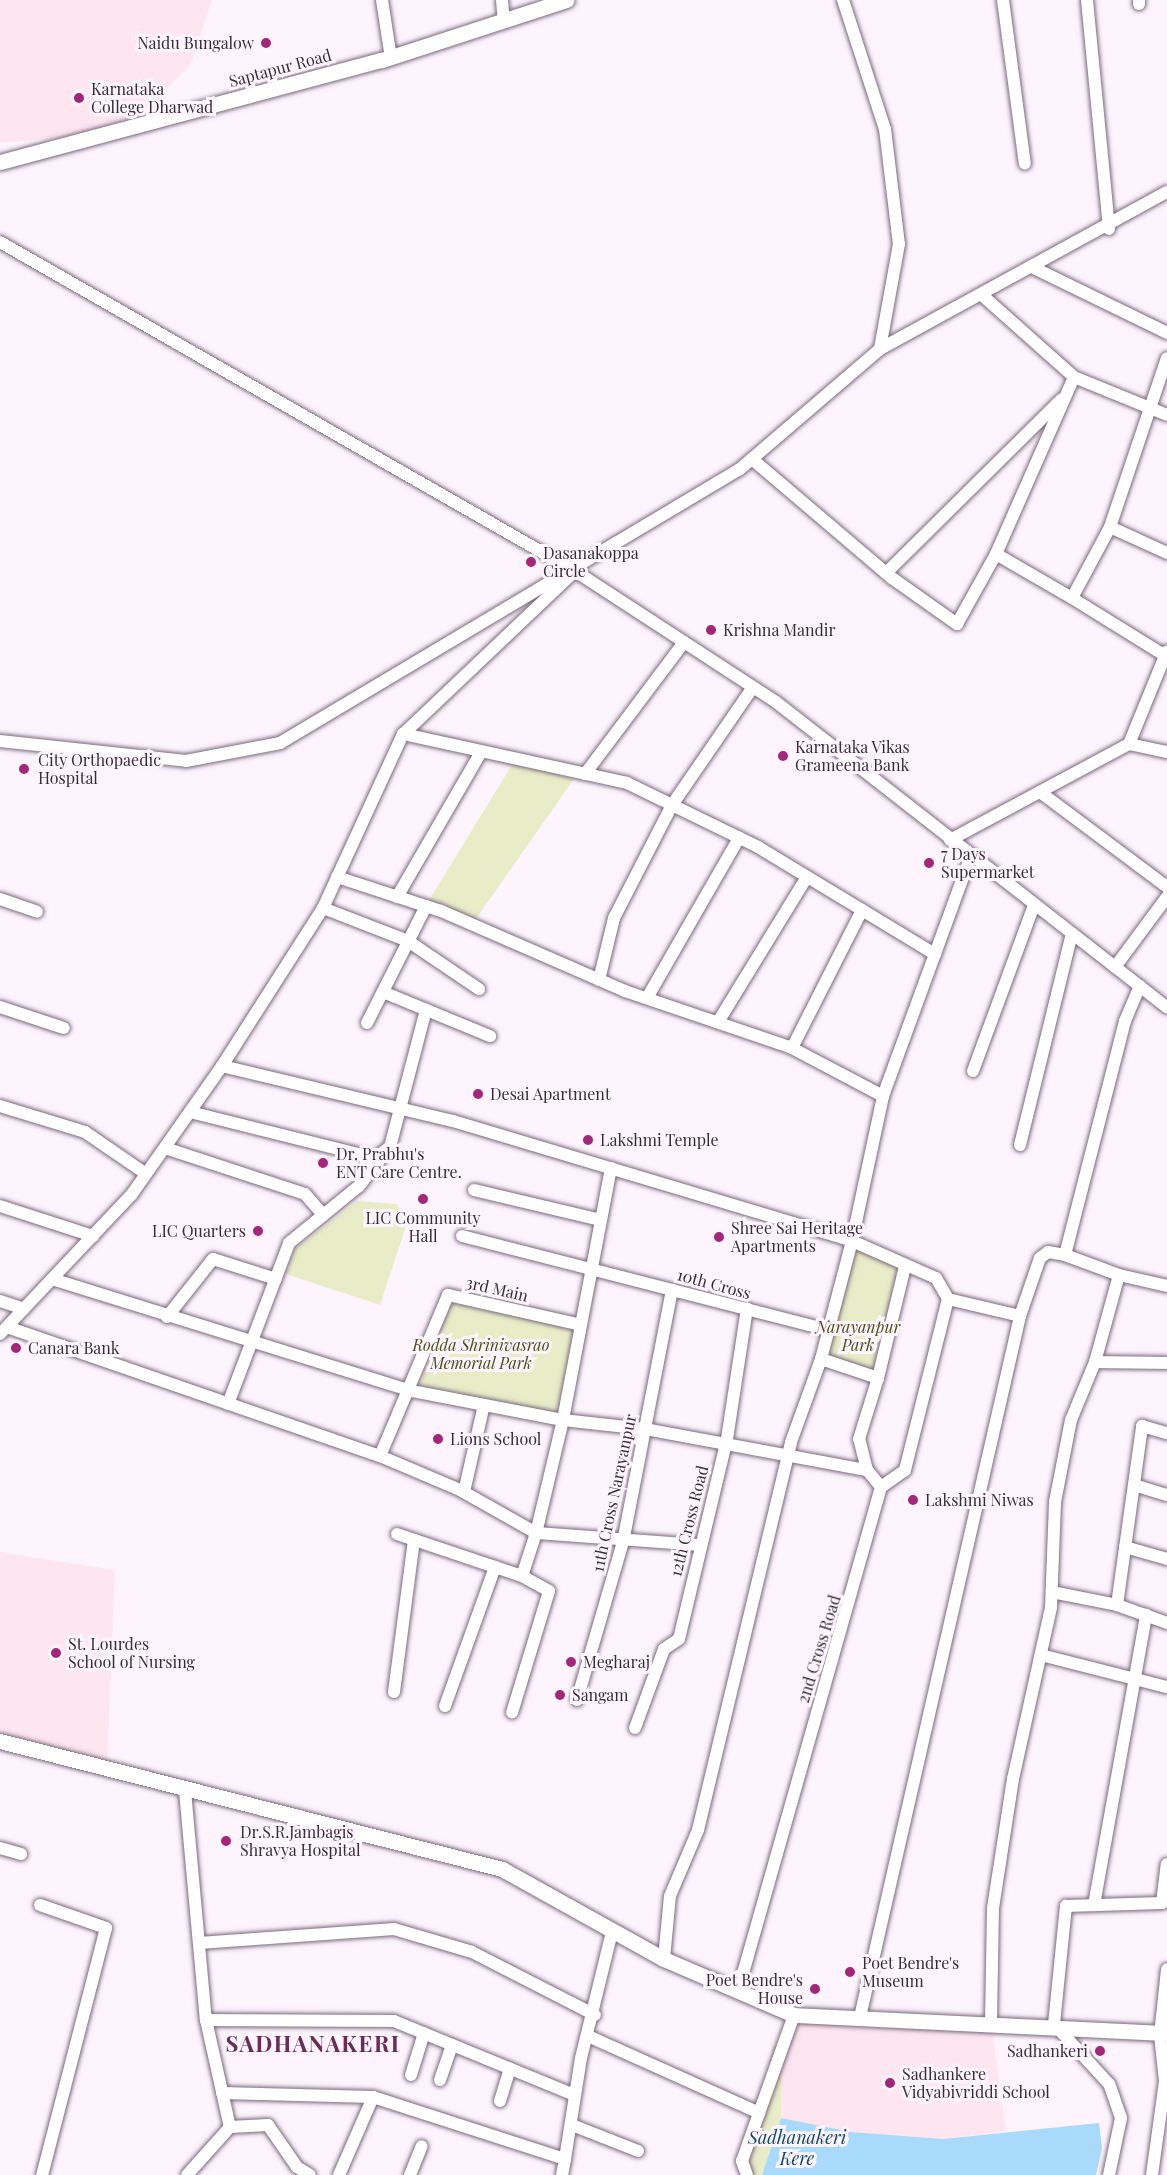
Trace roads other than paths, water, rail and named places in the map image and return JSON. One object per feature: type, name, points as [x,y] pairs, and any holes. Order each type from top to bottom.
[{"type":"main road","name":"Saptapur Road","points":[[0,162],[391,58],[567,0]]},
{"type":"main road","points":[[0,1741],[185,1791],[502,1869],[664,1959],[794,2015],[1054,2024],[1163,2034]]},
{"type":"street","points":[[382,0],[391,58]]},
{"type":"street","points":[[502,0],[504,21]]},
{"type":"street","points":[[843,0],[885,129],[899,244],[880,349]]},
{"type":"street","points":[[1002,0],[1025,164]]},
{"type":"street","points":[[1087,0],[1108,228]]},
{"type":"street","points":[[0,741],[186,761],[280,743],[466,629],[575,571],[752,459],[880,349],[1108,228],[1167,192]]},
{"type":"street","points":[[0,242],[575,571],[753,687],[1167,1007]]},
{"type":"street","points":[[1034,268],[1167,333]]},
{"type":"street","points":[[982,295],[1074,377],[1167,415]]},
{"type":"street","points":[[1072,598],[1110,527],[1167,358]]},
{"type":"street","points":[[752,459],[886,573],[957,624],[996,554],[1074,377]]},
{"type":"street","points":[[886,573],[1066,396]]},
{"type":"street","points":[[1110,527],[1167,553]]},
{"type":"street","points":[[950,840],[1129,744],[1166,654],[996,554]]},
{"type":"street","points":[[575,571],[403,734],[323,908],[222,1066],[146,1174],[93,1236],[3,1331],[380,1456],[464,1492],[536,1533],[623,1542],[699,1545]]},
{"type":"street","points":[[585,774],[684,642]]},
{"type":"street","points":[[600,980],[614,918],[672,805],[753,687]]},
{"type":"street","points":[[403,734],[627,783],[739,838],[935,954]]},
{"type":"street","points":[[1129,744],[1167,752]]},
{"type":"street","points":[[398,897],[481,752]]},
{"type":"street","points":[[1040,792],[1167,887]]},
{"type":"street","points":[[647,998],[739,838]]},
{"type":"street","points":[[664,1959],[670,1896],[701,1819],[787,1459],[821,1359],[852,1242],[883,1096],[971,856]]},
{"type":"street","points":[[337,876],[426,906],[647,998],[792,1048],[883,1096]]},
{"type":"street","points":[[718,1022],[807,877]]},
{"type":"street","points":[[1115,967],[1167,897]]},
{"type":"street","points":[[0,899],[37,912]]},
{"type":"street","points":[[973,1071],[1034,905]]},
{"type":"street","points":[[367,1023],[426,906]]},
{"type":"street","points":[[323,908],[408,941],[479,989]]},
{"type":"street","points":[[792,1048],[862,910]]},
{"type":"street","points":[[1020,1145],[1072,934]]},
{"type":"street","points":[[1065,1255],[1125,1021],[1140,986]]},
{"type":"street","points":[[383,992],[490,1036]]},
{"type":"street","points":[[0,1007],[64,1028]]},
{"type":"street","points":[[228,1404],[289,1243],[360,1186],[390,1147],[426,1010]]},
{"type":"street","points":[[222,1066],[399,1107],[611,1168],[852,1242],[936,1278],[948,1299],[905,1470],[881,1487],[867,1470],[859,1439],[878,1378],[905,1266]]},
{"type":"street","points":[[0,1106],[85,1132],[146,1174]]},
{"type":"street","points":[[190,1112],[357,1155],[375,1158],[390,1147]]},
{"type":"street","points":[[165,1148],[305,1194],[323,1215]]},
{"type":"street","points":[[522,1576],[536,1533],[563,1420],[611,1168]]},
{"type":"street","points":[[474,1190],[601,1220]]},
{"type":"street","points":[[0,1206],[93,1236]]},
{"type":"street","name":"10th Cross","points":[[462,1236],[829,1330]]},
{"type":"street","points":[[860,2017],[1020,1316],[1040,1258],[1048,1252],[1065,1255],[1119,1275],[1167,1286]]},
{"type":"street","points":[[167,1317],[213,1259],[276,1279]]},
{"type":"street","points":[[991,2022],[993,1908],[1052,1592],[1055,1502],[1071,1420],[1095,1362],[1119,1275]]},
{"type":"street","points":[[52,1279],[251,1344],[412,1391],[563,1420],[645,1429],[726,1444],[787,1459],[867,1470]]},
{"type":"street","name":"11th Cross Narayanpur","points":[[577,1700],[623,1542],[672,1290]]},
{"type":"street","name":"3rd Main","points":[[412,1391],[448,1295],[581,1325]]},
{"type":"street","points":[[948,1299],[1020,1316]]},
{"type":"street","points":[[0,1301],[24,1309]]},
{"type":"street","name":"12th Cross Road","points":[[635,1728],[664,1649],[679,1639],[699,1545],[726,1444],[747,1309]]},
{"type":"street","points":[[821,1359],[878,1378]]},
{"type":"street","points":[[1095,1362],[1167,1363]]},
{"type":"street","points":[[380,1456],[412,1391]]},
{"type":"street","points":[[464,1492],[484,1405]]},
{"type":"street","points":[[1117,1605],[1142,1426],[1167,1433]]},
{"type":"street","points":[[1134,1485],[1167,1495]]},
{"type":"street","name":"2nd Cross Road","points":[[738,1991],[881,1487]]},
{"type":"street","points":[[397,1534],[522,1576],[549,1591],[512,1713]]},
{"type":"street","points":[[394,1692],[414,1540]]},
{"type":"street","points":[[1125,1547],[1167,1559]]},
{"type":"street","points":[[445,1706],[495,1567]]},
{"type":"street","points":[[1052,1592],[1117,1605],[1167,1623]]},
{"type":"street","points":[[1094,1905],[1146,1615]]},
{"type":"street","points":[[1041,1655],[1167,1687]]},
{"type":"street","points":[[185,1791],[206,2020],[231,2127]]},
{"type":"street","points":[[0,1848],[21,1854]]},
{"type":"street","points":[[1109,2175],[1121,2118],[1109,2084],[1054,2024],[1066,1906],[1165,1906],[1167,1864]]},
{"type":"street","points":[[40,1905],[106,1928],[42,2175]]},
{"type":"street","points":[[199,1943],[394,1929],[472,1952],[595,2015]]},
{"type":"street","points":[[562,2175],[572,2125],[574,2095],[595,2015],[612,1932]]},
{"type":"street","points":[[1152,2175],[1165,2081],[1163,2034],[1167,1969]]},
{"type":"street","points":[[747,2175],[742,2161],[794,2015]]},
{"type":"street","points":[[206,2020],[394,2021],[574,2095]]},
{"type":"street","points":[[411,2075],[424,2033]]},
{"type":"street","points":[[588,2036],[759,2113]]},
{"type":"street","points":[[441,2080],[452,2045]]},
{"type":"street","points":[[500,2101],[510,2069]]},
{"type":"street","points":[[222,2093],[373,2097],[565,2159]]},
{"type":"street","points":[[339,2175],[373,2097]]},
{"type":"street","points":[[187,2175],[231,2127],[268,2125],[278,2145],[310,2175]]},
{"type":"street","points":[[572,2125],[638,2151]]},
{"type":"street","points":[[410,2175],[422,2146]]},
{"type":"water","name":"Sadhanakeri Kere","points":[[781,2118],[851,2132],[943,2139],[1099,2123],[1102,2148],[1096,2175],[762,2175]]},
{"type":"place","name":"Naidu Bungalow","points":[[266,43]]},
{"type":"place","name":"Karnataka College Dharwad","points":[[79,98]]},
{"type":"place","name":"Dasanakoppa Circle","points":[[531,562]]},
{"type":"place","name":"Krishna Mandir","points":[[711,630]]},
{"type":"place","name":"Karnataka Vikas Grameena Bank","points":[[783,756]]},
{"type":"place","name":"City Orthopaedic Hospital","points":[[24,769]]},
{"type":"place","name":"7 Days Supermarket","points":[[929,863]]},
{"type":"place","name":"Desai Apartment","points":[[478,1094]]},
{"type":"place","name":"Lakshmi Temple","points":[[588,1140]]},
{"type":"place","name":"Dr. Prabhu's ENT Care Centre.","points":[[323,1163]]},
{"type":"place","name":"LIC Community Hall","points":[[423,1199]]},
{"type":"place","name":"LIC Quarters","points":[[258,1231]]},
{"type":"place","name":"Shree Sai Heritage Apartments","points":[[719,1237]]},
{"type":"place","name":"Canara Bank","points":[[16,1348]]},
{"type":"place","name":"Lions School","points":[[438,1439]]},
{"type":"place","name":"Lakshmi Niwas","points":[[913,1500]]},
{"type":"place","name":"St. Lourdes School of Nursing","points":[[56,1653]]},
{"type":"place","name":"Megharaj","points":[[571,1662]]},
{"type":"place","name":"Sangam","points":[[560,1695]]},
{"type":"place","name":"Dr.S.R.Jambagis Shravya Hospital","points":[[226,1841]]},
{"type":"place","name":"Poet Bendre's Museum","points":[[850,1972]]},
{"type":"place","name":"Poet Bendre's House","points":[[815,1989]]},
{"type":"place","name":"Sadhankeri","points":[[1100,2051]]},
{"type":"place","name":"Sadhankere Vidyabivriddi School","points":[[890,2083]]},
{"type":"district","name":"SADHANAKERI","points":[[313,2044]]},
{"type":"park label","name":"Narayanpur Park","points":[[858,1336]]},
{"type":"park label","name":"Rodda Shrinivasrao Memorial Park","points":[[481,1354]]}]
